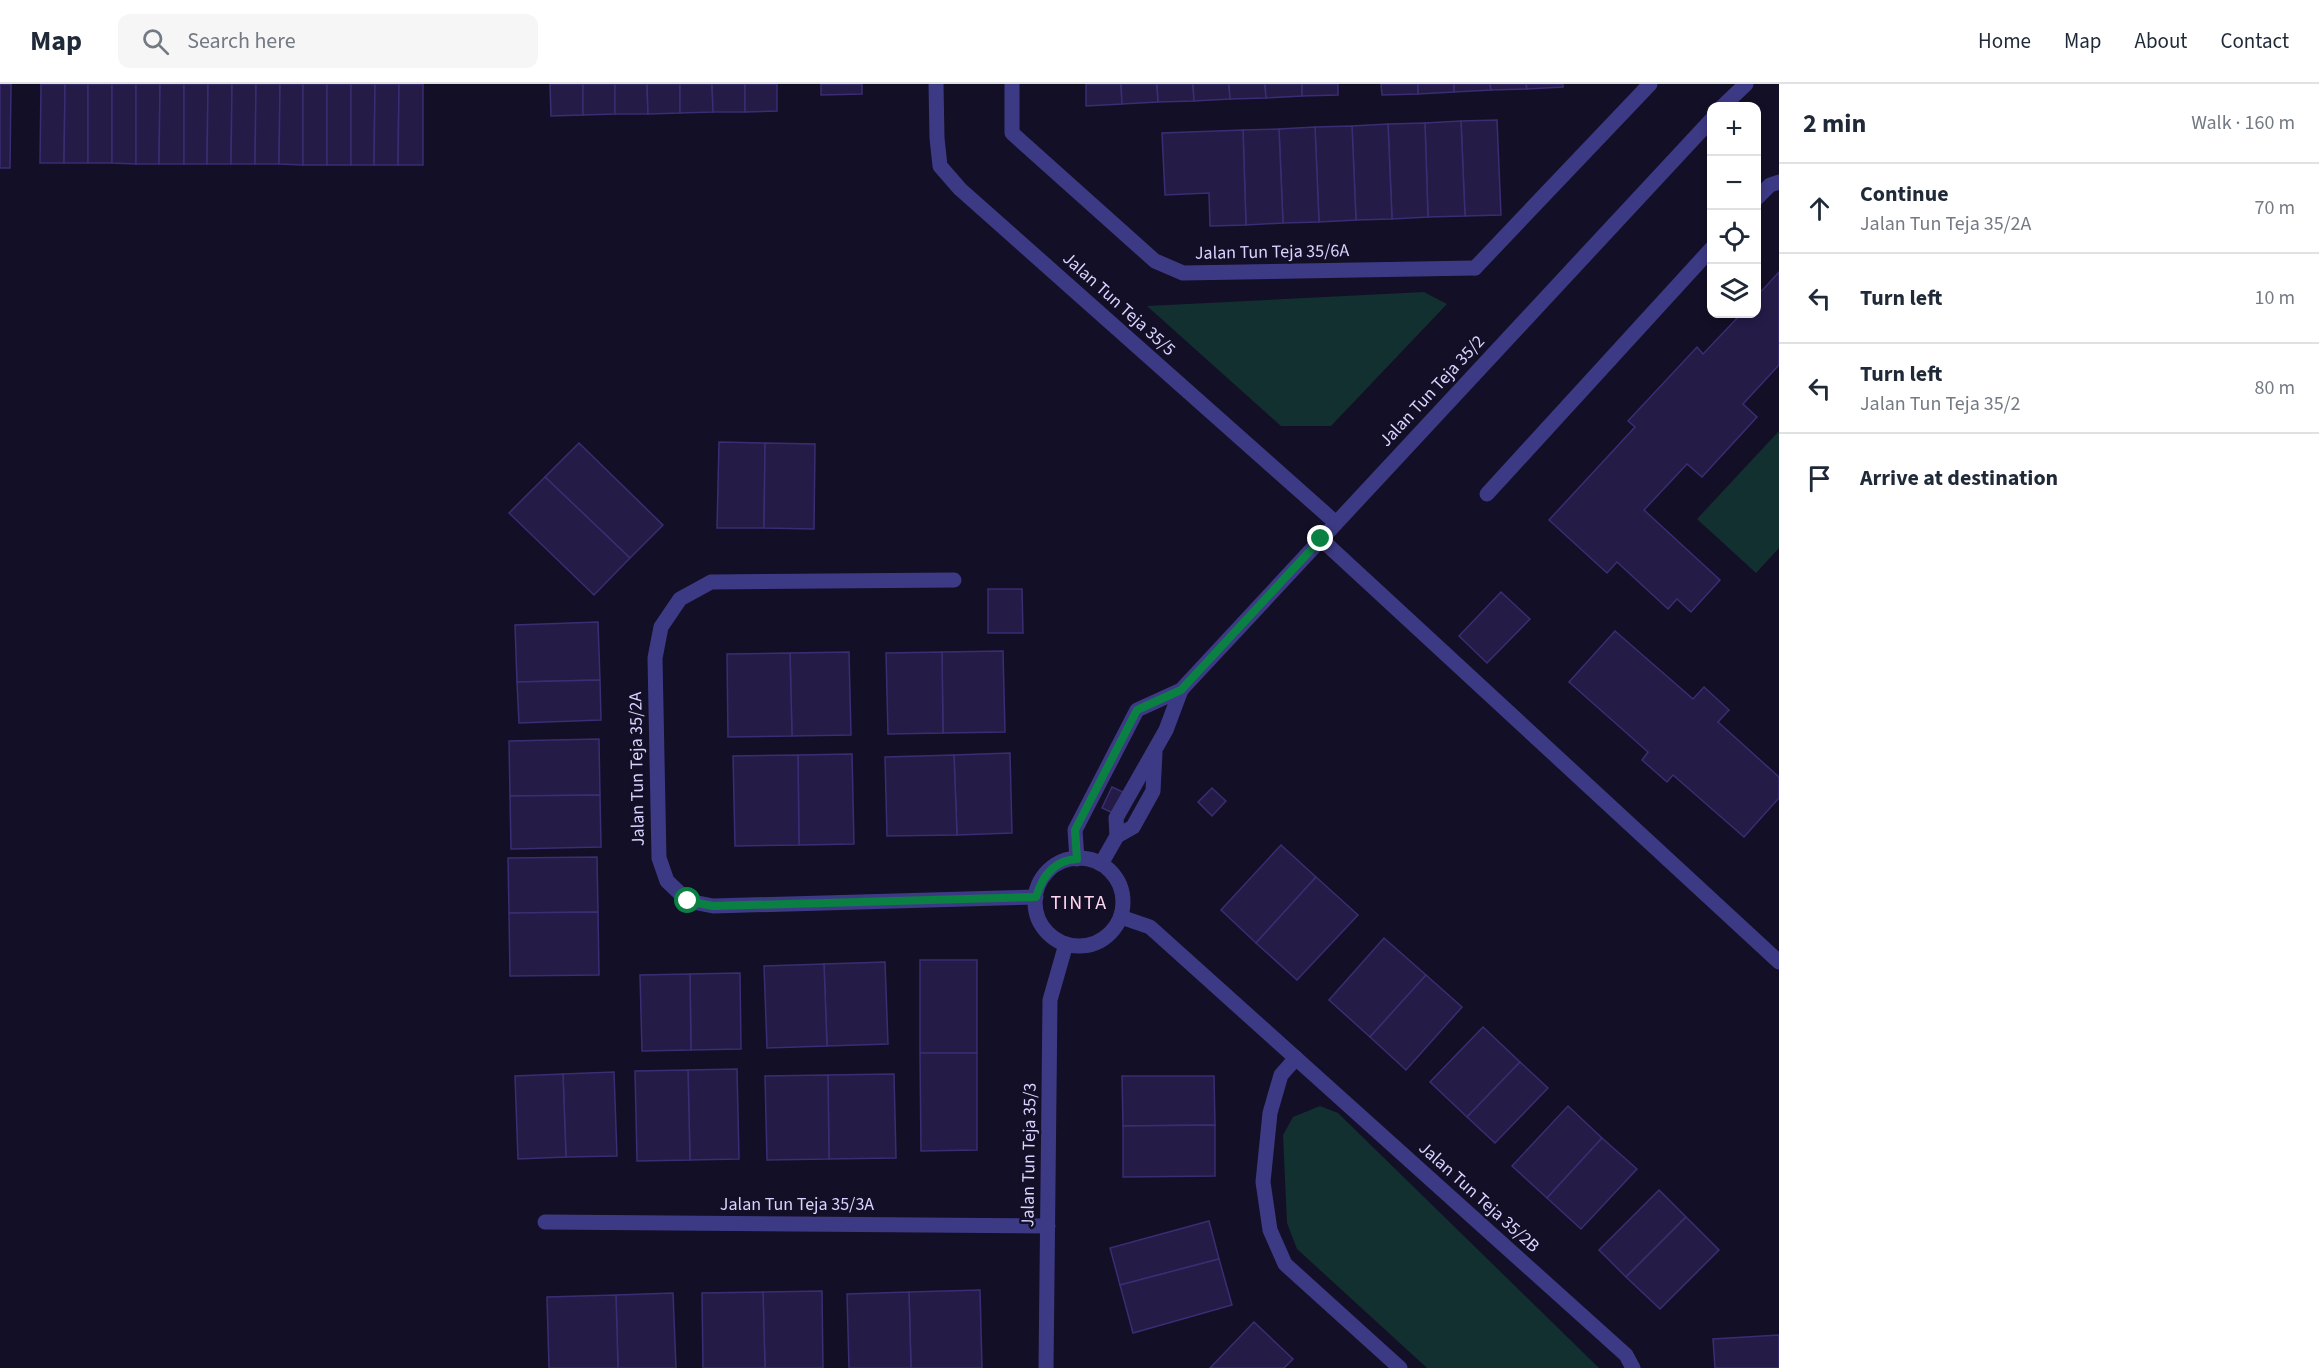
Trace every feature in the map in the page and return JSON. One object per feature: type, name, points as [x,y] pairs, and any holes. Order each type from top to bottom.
[{"type":"street","name":"Jalan Tun Teja 35/5","points":[[936,84],[940,166],[960,189],[1336,523]]},
{"type":"street","name":"Jalan Tun Teja 35/6A","points":[[1012,84],[1012,133],[1155,261],[1182,273],[1475,268],[1650,84]]},
{"type":"street","points":[[1727,102],[1746,84]]},
{"type":"street","name":"Jalan Tun Teja 35/2","points":[[1101,864],[1117,836],[1116,818],[1166,730],[1181,690],[1707,124]]},
{"type":"street","points":[[1761,194],[1770,185],[1779,182]]},
{"type":"street","points":[[1487,494],[1707,253]]},
{"type":"street","points":[[1321,539],[1779,962]]},
{"type":"street","name":"Jalan Tun Teja 35/2A","points":[[954,580],[711,582],[680,599],[661,627],[654,658],[658,858],[667,881],[688,901],[713,906],[1036,897]]},
{"type":"street","name":"Jalan Tun Teja 35/2","points":[[1077,859],[1075,830],[1137,710],[1181,690]]},
{"type":"street","points":[[1083,859],[1108,868],[1117,879],[1124,904],[1121,917],[1110,933],[1095,943],[1083,946],[1066,944],[1048,933],[1040,922],[1036,910],[1036,897],[1047,873],[1057,865],[1069,860],[1083,859]]},
{"type":"street","name":"Jalan Tun Teja 35/2B","points":[[1121,917],[1150,927],[1626,1355],[1633,1368]]},
{"type":"street","name":"Jalan Tun Teja 35/3","points":[[1046,1368],[1050,1000],[1066,944]]},
{"type":"street","points":[[1296,1058],[1281,1075],[1270,1113],[1263,1182],[1270,1230],[1285,1264],[1400,1368]]},
{"type":"street","name":"Jalan Tun Teja 35/3A","points":[[545,1222],[1048,1226]]},
{"type":"green space","points":[[1424,292],[1447,304],[1331,426],[1281,426],[1147,306]]},
{"type":"green space","points":[[1779,431],[1779,548],[1756,573],[1697,519]]},
{"type":"green space","points":[[1320,1106],[1338,1113],[1599,1368],[1427,1368],[1297,1249],[1287,1223],[1283,1135],[1293,1117]]},
{"type":"building","points":[[0,84],[11,84],[10,168],[0,168]]},
{"type":"building","points":[[41,84],[65,84],[64,163],[40,163]]},
{"type":"building","points":[[65,84],[88,84],[88,163],[64,163]]},
{"type":"building","points":[[88,84],[112,84],[112,163],[88,163]]},
{"type":"building","points":[[112,84],[136,84],[136,164],[112,163]]},
{"type":"building","points":[[136,84],[160,84],[159,164],[136,164]]},
{"type":"building","points":[[160,84],[184,84],[184,164],[159,164]]},
{"type":"building","points":[[184,84],[208,84],[207,164],[184,164]]},
{"type":"building","points":[[208,84],[232,84],[231,164],[207,164]]},
{"type":"building","points":[[232,84],[256,84],[255,164],[231,164]]},
{"type":"building","points":[[256,84],[280,84],[279,164],[255,164]]},
{"type":"building","points":[[280,84],[303,84],[303,165],[279,164]]},
{"type":"building","points":[[303,84],[327,84],[327,165],[303,165]]},
{"type":"building","points":[[327,84],[351,84],[351,165],[327,165]]},
{"type":"building","points":[[351,84],[375,84],[374,165],[351,165]]},
{"type":"building","points":[[375,84],[399,84],[398,165],[374,165]]},
{"type":"building","points":[[399,84],[423,84],[423,165],[398,165]]},
{"type":"building","points":[[550,84],[583,84],[583,115],[551,116]]},
{"type":"building","points":[[583,84],[615,84],[615,114],[583,115]]},
{"type":"building","points":[[615,84],[647,84],[648,114],[615,114]]},
{"type":"building","points":[[647,84],[680,84],[680,113],[648,114]]},
{"type":"building","points":[[680,84],[712,84],[713,112],[680,113]]},
{"type":"building","points":[[712,84],[745,84],[745,112],[713,112]]},
{"type":"building","points":[[745,84],[777,84],[777,111],[745,112]]},
{"type":"building","points":[[821,84],[862,84],[862,94],[821,95]]},
{"type":"building","points":[[1086,84],[1121,84],[1122,104],[1086,106]]},
{"type":"building","points":[[1121,84],[1157,84],[1158,102],[1122,104]]},
{"type":"building","points":[[1157,84],[1193,84],[1194,101],[1158,102]]},
{"type":"building","points":[[1193,84],[1229,84],[1230,99],[1194,101]]},
{"type":"building","points":[[1229,84],[1265,84],[1266,98],[1230,99]]},
{"type":"building","points":[[1265,84],[1302,84],[1302,96],[1266,98]]},
{"type":"building","points":[[1302,84],[1338,84],[1338,95],[1302,96]]},
{"type":"building","points":[[1381,84],[1418,84],[1418,94],[1382,95]]},
{"type":"building","points":[[1418,84],[1454,84],[1454,92],[1418,94]]},
{"type":"building","points":[[1454,84],[1490,84],[1491,90],[1454,92]]},
{"type":"building","points":[[1490,84],[1526,84],[1527,89],[1491,90]]},
{"type":"building","points":[[1526,84],[1563,84],[1563,87],[1527,89]]},
{"type":"building","points":[[1497,120],[1501,215],[1465,216],[1461,121]]},
{"type":"building","points":[[1461,121],[1465,216],[1428,217],[1425,123]]},
{"type":"building","points":[[1425,123],[1428,217],[1392,219],[1388,124]]},
{"type":"building","points":[[1388,124],[1392,219],[1356,220],[1352,126]]},
{"type":"building","points":[[1352,126],[1356,220],[1319,222],[1315,127]]},
{"type":"building","points":[[1315,127],[1319,222],[1283,223],[1279,129]]},
{"type":"building","points":[[1279,129],[1283,223],[1246,225],[1243,130]]},
{"type":"building","points":[[1243,130],[1246,225],[1210,226],[1209,193],[1165,195],[1162,133]]},
{"type":"building","points":[[1779,272],[1779,365],[1743,404],[1757,417],[1702,477],[1687,464],[1644,510],[1720,580],[1691,612],[1677,599],[1668,609],[1617,562],[1607,573],[1549,520],[1635,427],[1628,421],[1697,347],[1703,354],[1737,318],[1761,318],[1761,292]]},
{"type":"building","points":[[719,442],[765,443],[764,528],[717,528]]},
{"type":"building","points":[[579,443],[663,525],[630,558],[545,477]]},
{"type":"building","points":[[765,443],[815,444],[814,529],[764,528]]},
{"type":"building","points":[[545,477],[630,558],[594,595],[509,513]]},
{"type":"building","points":[[988,589],[1022,589],[1023,633],[988,633]]},
{"type":"building","points":[[1501,592],[1530,619],[1487,663],[1459,636]]},
{"type":"building","points":[[598,622],[600,680],[517,682],[515,625]]},
{"type":"building","points":[[1615,631],[1693,699],[1704,687],[1729,710],[1718,722],[1779,777],[1779,798],[1744,837],[1673,775],[1667,782],[1642,760],[1648,752],[1569,682]]},
{"type":"building","points":[[1003,651],[1005,732],[943,733],[942,652]]},
{"type":"building","points":[[849,652],[851,735],[792,736],[790,653]]},
{"type":"building","points":[[942,652],[943,733],[888,734],[886,653]]},
{"type":"building","points":[[790,653],[792,736],[728,737],[727,654]]},
{"type":"building","points":[[600,680],[601,720],[519,723],[517,682]]},
{"type":"building","points":[[599,739],[600,795],[510,796],[509,741]]},
{"type":"building","points":[[1010,753],[1012,833],[957,835],[954,755]]},
{"type":"building","points":[[852,754],[854,844],[799,845],[798,755]]},
{"type":"building","points":[[798,755],[799,845],[735,846],[733,756]]},
{"type":"building","points":[[954,755],[957,835],[887,836],[885,757]]},
{"type":"building","points":[[1112,787],[1123,792],[1113,813],[1102,808]]},
{"type":"building","points":[[1212,788],[1226,801],[1212,816],[1198,802]]},
{"type":"building","points":[[600,795],[601,847],[511,849],[510,796]]},
{"type":"building","points":[[1281,845],[1316,877],[1256,943],[1221,910]]},
{"type":"building","points":[[597,857],[598,912],[509,913],[508,858]]},
{"type":"building","points":[[1316,877],[1358,915],[1297,980],[1256,943]]},
{"type":"building","points":[[598,912],[599,975],[510,976],[509,913]]},
{"type":"building","points":[[1384,938],[1426,975],[1370,1037],[1329,1000]]},
{"type":"building","points":[[920,960],[977,960],[977,1053],[920,1053]]},
{"type":"building","points":[[885,962],[888,1044],[827,1046],[824,964]]},
{"type":"building","points":[[824,964],[827,1046],[767,1048],[764,966]]},
{"type":"building","points":[[740,973],[741,1049],[691,1050],[690,974]]},
{"type":"building","points":[[690,974],[691,1050],[642,1051],[640,975]]},
{"type":"building","points":[[1426,975],[1462,1007],[1406,1070],[1370,1037]]},
{"type":"building","points":[[1483,1027],[1520,1062],[1467,1117],[1430,1082]]},
{"type":"building","points":[[920,1053],[977,1053],[977,1150],[921,1151]]},
{"type":"building","points":[[1520,1062],[1548,1088],[1495,1143],[1467,1117]]},
{"type":"building","points":[[737,1069],[739,1159],[690,1160],[688,1070]]},
{"type":"building","points":[[688,1070],[690,1160],[637,1161],[635,1071]]},
{"type":"building","points":[[614,1072],[617,1156],[566,1157],[563,1074]]},
{"type":"building","points":[[563,1074],[566,1157],[518,1159],[515,1076]]},
{"type":"building","points":[[894,1074],[896,1158],[829,1159],[828,1075]]},
{"type":"building","points":[[828,1075],[829,1159],[767,1160],[765,1076]]},
{"type":"building","points":[[1122,1076],[1214,1076],[1215,1125],[1123,1126]]},
{"type":"building","points":[[1568,1106],[1602,1138],[1547,1198],[1512,1166]]},
{"type":"building","points":[[1215,1125],[1215,1176],[1123,1177],[1123,1126]]},
{"type":"building","points":[[1602,1138],[1637,1169],[1581,1229],[1547,1198]]},
{"type":"building","points":[[1659,1190],[1686,1217],[1626,1277],[1599,1250]]},
{"type":"building","points":[[1686,1217],[1719,1250],[1660,1309],[1626,1277]]},
{"type":"building","points":[[1209,1221],[1219,1259],[1120,1285],[1110,1248]]},
{"type":"building","points":[[1219,1259],[1232,1305],[1133,1333],[1120,1285]]},
{"type":"building","points":[[980,1290],[982,1368],[911,1368],[909,1292]]},
{"type":"building","points":[[822,1291],[823,1368],[765,1368],[763,1292]]},
{"type":"building","points":[[763,1292],[765,1368],[703,1368],[702,1293]]},
{"type":"building","points":[[909,1292],[911,1368],[849,1368],[847,1294]]},
{"type":"building","points":[[673,1293],[676,1368],[618,1368],[616,1295]]},
{"type":"building","points":[[616,1295],[618,1368],[549,1368],[547,1297]]},
{"type":"building","points":[[1254,1322],[1293,1359],[1284,1368],[1210,1368]]},
{"type":"building","points":[[1779,1335],[1779,1368],[1715,1368],[1713,1339]]},
{"type":"district","name":"TINTA","points":[[1079,903]]},
{"type":"route","points":[[688,901],[713,906],[1036,897],[1047,873],[1057,865],[1077,859],[1075,830],[1137,710],[1181,690],[1321,539]]}]
